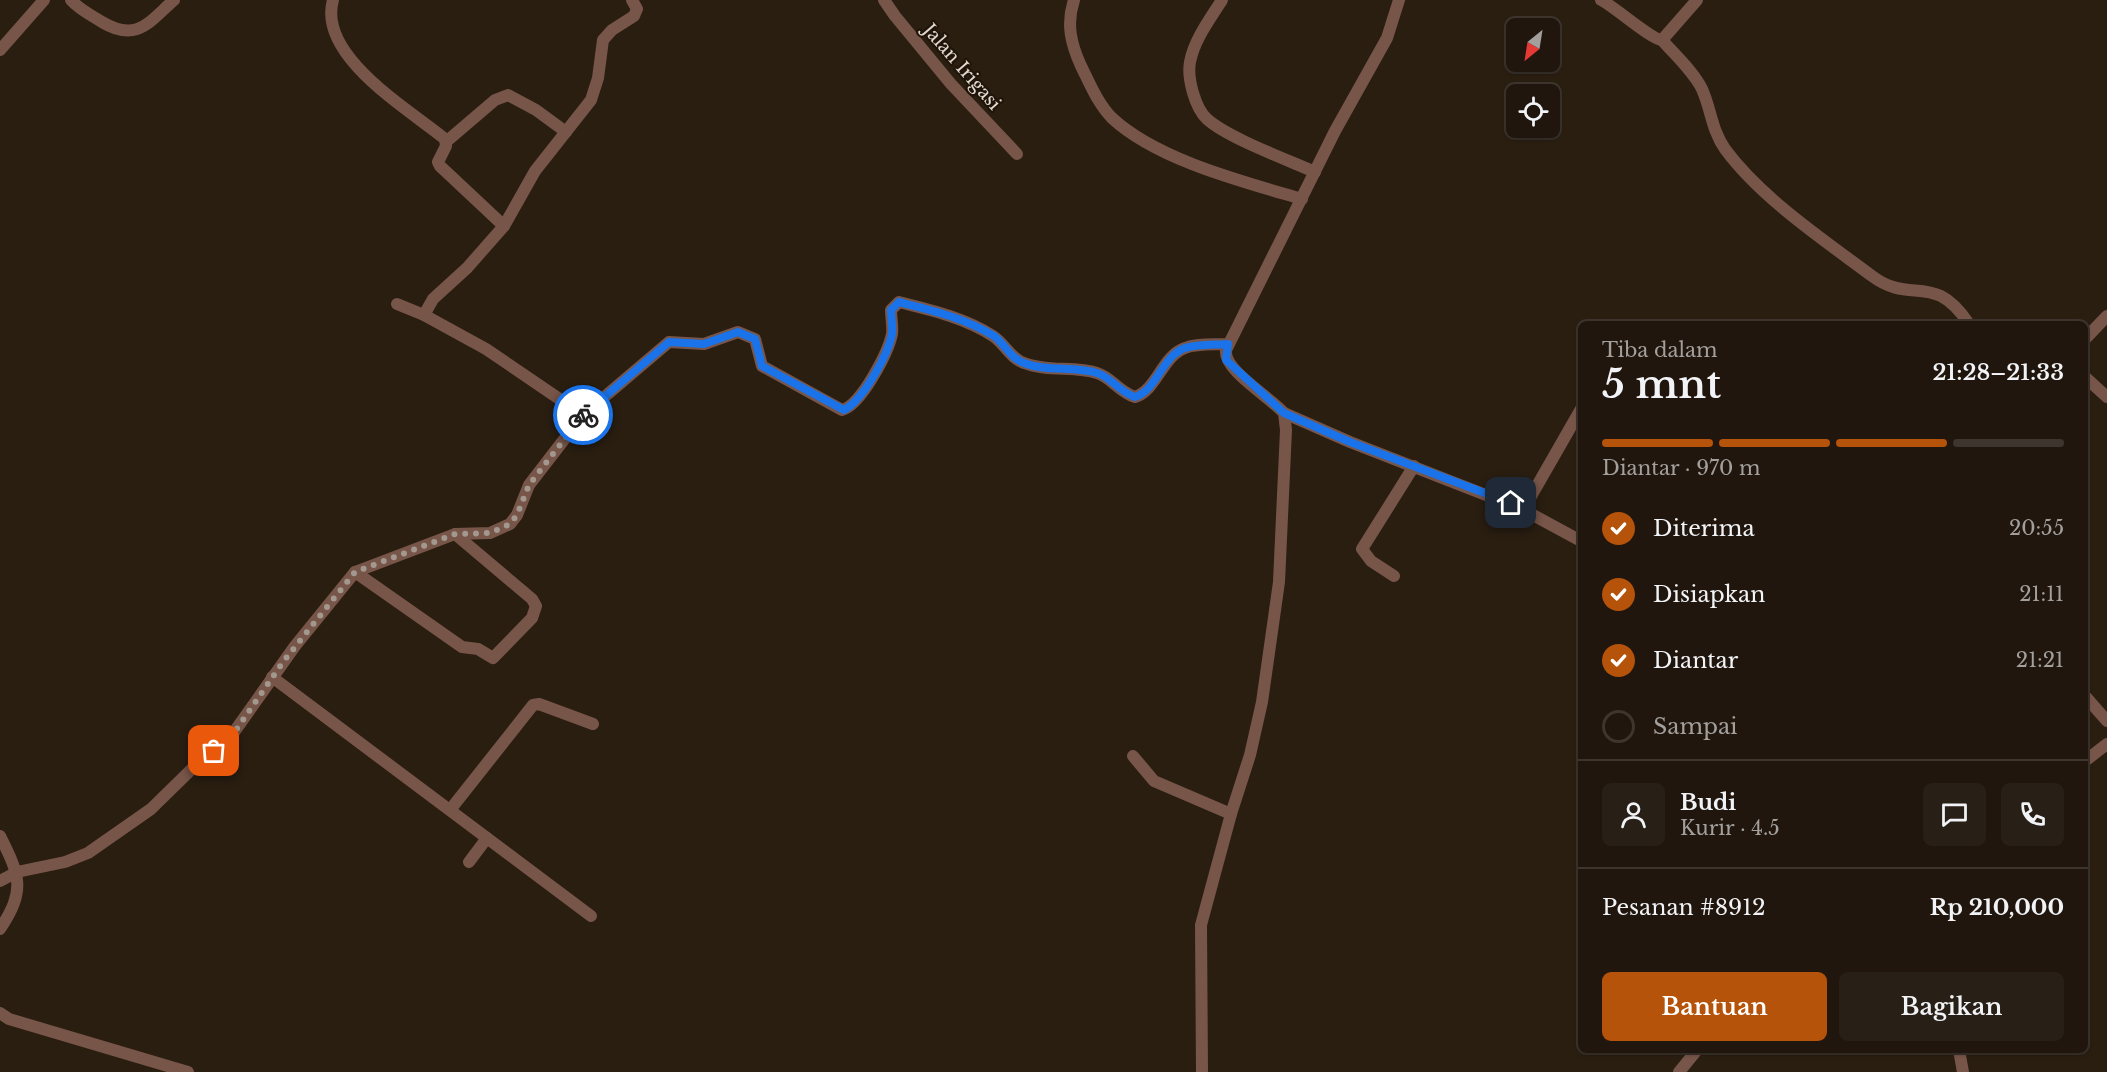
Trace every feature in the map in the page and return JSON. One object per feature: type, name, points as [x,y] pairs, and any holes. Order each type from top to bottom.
[{"type":"street","points":[[0,50],[44,0]]},
{"type":"street","points":[[71,0],[78,8],[111,27],[126,32],[152,22],[174,0]]},
{"type":"street","points":[[333,0],[334,26],[351,62],[368,80],[447,141]]},
{"type":"street","points":[[424,315],[433,299],[467,268],[504,226],[535,171],[594,93],[603,40],[612,30],[636,13],[632,0]]},
{"type":"street","name":"Jalan Irigasi","points":[[884,0],[951,84],[1017,154]]},
{"type":"street","points":[[1074,0],[1070,19],[1073,46],[1093,90],[1111,117],[1156,147],[1227,176],[1302,199]]},
{"type":"street","points":[[1222,0],[1201,34],[1190,62],[1190,76],[1202,112],[1227,131],[1316,172]]},
{"type":"street","points":[[1399,0],[1387,38],[1228,344],[1226,360],[1284,413],[1511,503],[1578,539]]},
{"type":"street","points":[[1601,0],[1625,14],[1654,38],[1662,40],[1701,88],[1713,127],[1723,147],[1770,196],[1875,278],[1897,289],[1933,291],[1942,294],[1966,321]]},
{"type":"street","points":[[1662,40],[1697,0]]},
{"type":"street","points":[[504,226],[440,166],[438,162],[447,141],[495,100],[508,95],[536,110],[566,132]]},
{"type":"street","points":[[0,881],[18,872],[65,862],[88,853],[151,809],[201,760],[227,742],[272,677],[355,572],[455,534],[490,533],[510,524],[517,515],[529,485],[583,415],[669,342],[704,344],[738,332],[755,339],[762,366],[844,410],[853,404],[885,356],[892,334],[891,310],[899,302],[943,313],[981,330],[996,338],[1014,358],[1024,363],[1039,368],[1098,373],[1121,392],[1135,397],[1144,394],[1164,365],[1183,348],[1228,344]]},
{"type":"street","points":[[397,304],[424,315],[486,349],[583,415]]},
{"type":"street","points":[[2088,336],[2107,316]]},
{"type":"street","points":[[2088,380],[2107,397]]},
{"type":"street","points":[[1202,1072],[1201,925],[1257,729],[1275,613],[1286,430],[1284,413]]},
{"type":"street","points":[[1511,503],[1530,498],[1578,414]]},
{"type":"street","points":[[1394,576],[1371,561],[1362,549],[1414,466]]},
{"type":"street","points":[[355,572],[462,647],[478,649],[493,658],[532,618],[536,606],[532,599],[455,534]]},
{"type":"street","points":[[272,677],[591,916]]},
{"type":"street","points":[[2088,699],[2107,721]]},
{"type":"street","points":[[450,810],[533,705],[539,704],[593,724]]},
{"type":"street","points":[[2088,759],[2107,744]]},
{"type":"street","points":[[1132,756],[1154,781],[1231,814]]},
{"type":"street","points":[[0,836],[18,872],[17,894],[0,929]]},
{"type":"street","points":[[469,862],[487,838]]},
{"type":"street","points":[[0,1013],[9,1019],[188,1072]]},
{"type":"street","points":[[1679,1072],[1695,1053]]},
{"type":"street","points":[[1960,1053],[1963,1072]]},
{"type":"way so far","points":[[214,751],[227,742],[295,646],[314,626],[355,572],[455,534],[490,533],[510,524],[517,515],[529,485],[583,415]]},
{"type":"route","points":[[583,415],[669,342],[674,340],[704,344],[738,332],[755,339],[762,366],[818,394],[838,409],[844,410],[853,404],[885,356],[892,334],[891,310],[899,302],[943,313],[981,330],[996,338],[1014,358],[1024,363],[1039,368],[1098,373],[1121,392],[1135,397],[1144,394],[1164,365],[1183,348],[1228,344],[1225,356],[1234,370],[1284,413],[1350,442],[1511,503]]}]
